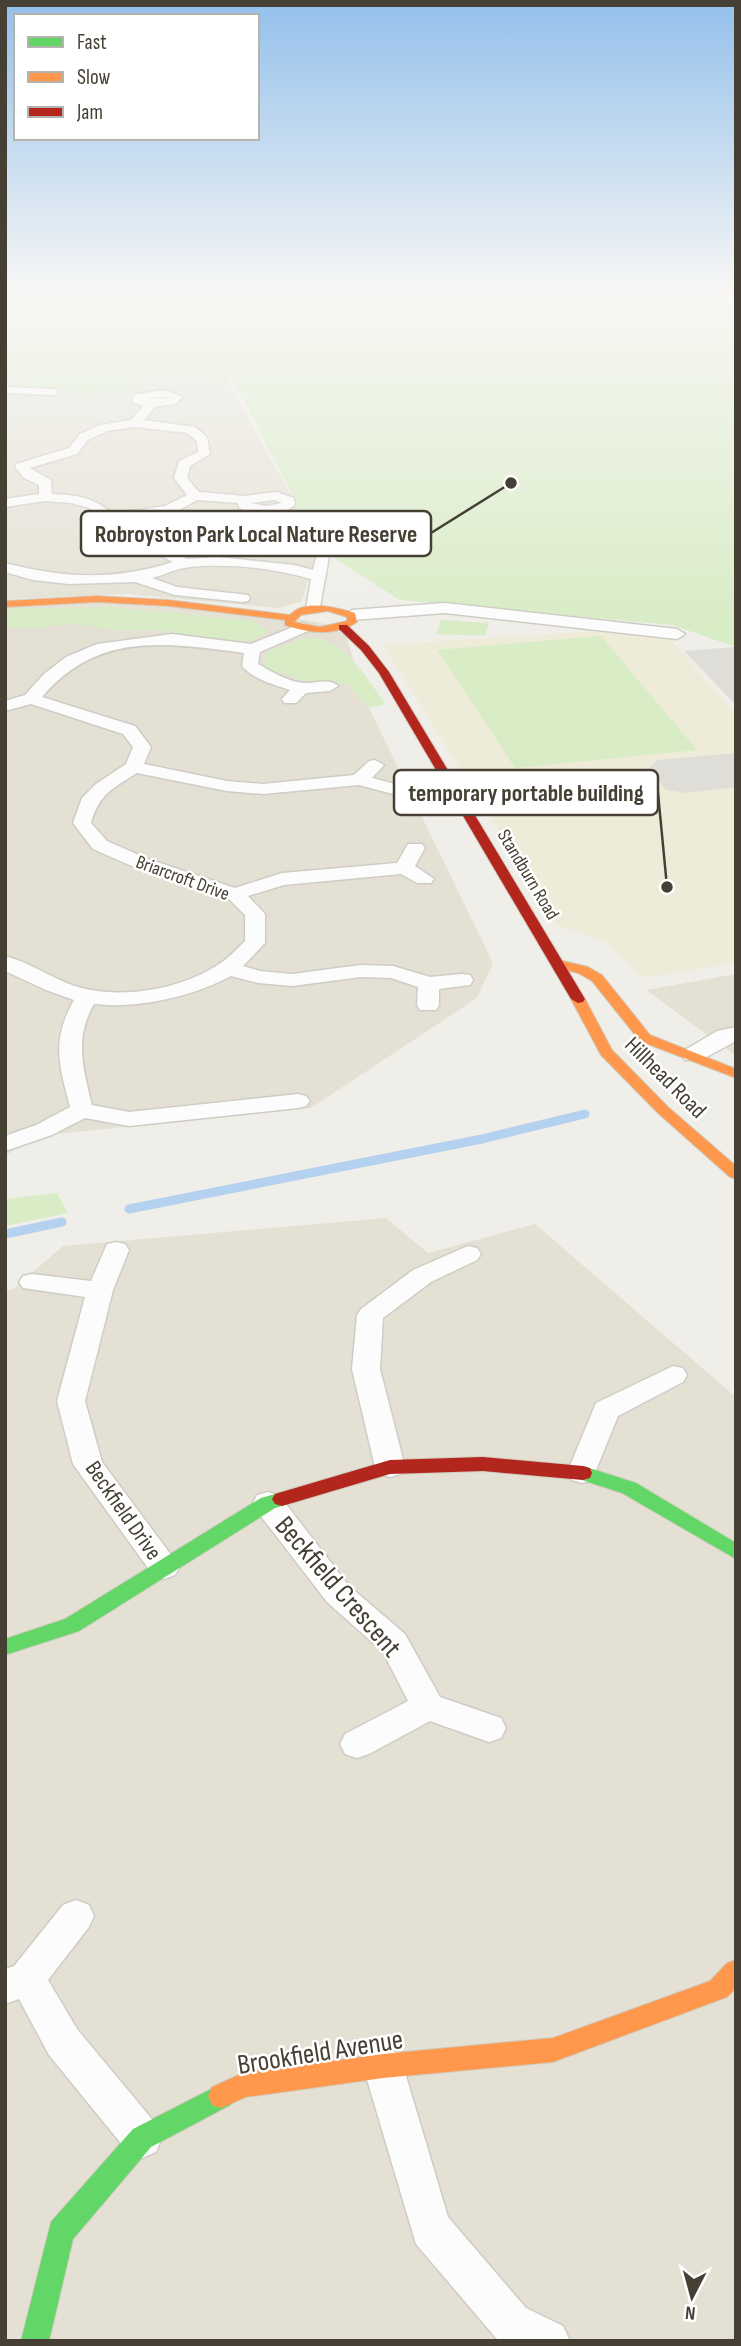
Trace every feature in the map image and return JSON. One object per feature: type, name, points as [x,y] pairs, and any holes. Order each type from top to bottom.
[{"type":"street","points":[[135,423],[150,405]]},
{"type":"street","points":[[46,497],[46,483],[29,475],[21,467],[73,451],[84,437],[104,428],[135,423],[191,430],[203,440],[204,454],[184,464],[180,478],[195,496]]},
{"type":"street","points":[[110,519],[169,510],[195,496],[245,500]]},
{"type":"street","points":[[5,503],[46,497],[72,499],[94,505],[122,530],[185,563]]},
{"type":"street","points":[[314,609],[322,557]]},
{"type":"street","points":[[5,566],[21,575],[56,579],[136,577],[185,563],[218,561],[294,569],[317,576]]},
{"type":"street","points":[[5,581],[21,575]]},
{"type":"street","points":[[136,577],[175,591],[243,598]]},
{"type":"street","points":[[5,604],[97,599],[169,603],[297,623],[348,621],[445,608],[677,634]]},
{"type":"street","points":[[297,623],[298,612],[314,609],[345,611],[348,621]]},
{"type":"street","name":"Standburn Road","points":[[348,621],[384,672],[559,964]]},
{"type":"street","points":[[31,699],[50,677],[72,660],[103,647],[172,639],[253,649],[297,623]]},
{"type":"street","points":[[253,649],[250,666],[266,676],[301,688],[330,686]]},
{"type":"street","points":[[288,701],[301,688]]},
{"type":"street","points":[[5,706],[31,699],[129,730],[142,747],[134,767],[227,786],[263,789],[359,780],[393,789]]},
{"type":"street","points":[[359,780],[375,765]]},
{"type":"street","name":"Briarcroft Drive","points":[[5,962],[37,979],[87,996],[143,996],[198,984],[228,968],[255,943],[255,914],[235,894],[141,863],[100,845],[82,823],[88,802],[102,788],[134,767]]},
{"type":"street","points":[[404,869],[415,848]]},
{"type":"street","points":[[235,894],[282,879],[404,869],[424,880]]},
{"type":"street","points":[[559,964],[583,970],[597,978],[645,1038],[736,1074]]},
{"type":"street","name":"Hillhead Road","points":[[559,964],[606,1052],[663,1110],[736,1174]]},
{"type":"street","points":[[228,968],[258,977],[292,980],[361,971],[393,972],[429,995],[462,980]]},
{"type":"street","points":[[82,1110],[66,1044],[74,1017],[87,996]]},
{"type":"street","points":[[693,1055],[725,1036],[736,1034]]},
{"type":"street","points":[[5,1144],[44,1130],[82,1110],[129,1119],[299,1101]]},
{"type":"street","name":"Beckfield Drive","points":[[116,1250],[100,1290],[71,1401],[88,1464],[164,1567]]},
{"type":"street","points":[[390,1467],[366,1369],[370,1315],[422,1276],[468,1254]]},
{"type":"street","points":[[32,1282],[100,1290]]},
{"type":"street","points":[[582,1473],[606,1410],[673,1376]]},
{"type":"street","points":[[5,1647],[72,1625],[268,1503],[390,1467],[483,1464],[582,1473],[629,1488],[736,1552]]},
{"type":"street","name":"Beckfield Crescent","points":[[268,1503],[338,1594],[394,1643],[428,1706]]},
{"type":"street","points":[[358,1744],[428,1706],[489,1728]]},
{"type":"street","points":[[76,1916],[16,1982],[142,2138]]},
{"type":"street","name":"Brookfield Avenue","points":[[35,2341],[61,2232],[142,2138],[243,2085],[383,2066],[553,2050],[730,1988]]},
{"type":"street","points":[[383,2066],[431,2229],[511,2323],[548,2341]]},
{"type":"shaded area","points":[[5,405],[241,405],[320,548],[301,602],[278,608],[126,594],[5,599]]},
{"type":"shaded area","points":[[97,599],[292,618],[343,627],[369,708],[493,963],[477,998],[311,1108],[37,1136],[5,1156],[5,604]]},
{"type":"shaded area","points":[[659,627],[736,714],[736,963],[644,978],[607,942],[557,925],[383,645]]},
{"type":"shaded area","points":[[736,648],[736,705],[684,651]]},
{"type":"shaded area","points":[[736,753],[736,787],[686,793],[666,790],[649,768],[658,760]]},
{"type":"shaded area","points":[[736,974],[736,1056],[646,990]]},
{"type":"shaded area","points":[[386,1218],[428,1253],[535,1224],[736,1397],[736,2341],[5,2341],[5,1290],[12,1290],[63,1246]]},
{"type":"green space","points":[[246,405],[736,405],[736,647],[672,625],[400,600],[320,549]]},
{"type":"green space","points":[[111,607],[253,621],[268,631],[255,639],[238,643],[222,638],[183,636],[166,630],[110,630],[74,623],[35,628],[5,627],[5,609]]},
{"type":"green space","points":[[441,620],[489,623],[485,636],[436,634]]},
{"type":"green space","points":[[601,636],[697,750],[515,768],[437,650]]},
{"type":"green space","points":[[318,638],[349,656],[385,704],[369,708],[347,683],[308,682],[264,667],[267,652],[301,639]]},
{"type":"green space","points":[[57,1193],[68,1213],[5,1226],[5,1199]]},
{"type":"waterway","points":[[129,1209],[482,1139],[585,1114]]},
{"type":"waterway","points":[[5,1234],[62,1222]]},
{"type":"traffic: fast","points":[[583,1473],[629,1488],[736,1552]]},
{"type":"traffic: fast","points":[[5,1647],[72,1625],[268,1503],[282,1499]]},
{"type":"traffic: fast","points":[[35,2341],[61,2232],[142,2138],[221,2096]]},
{"type":"traffic: slow","points":[[5,604],[97,599],[169,603],[292,618]]},
{"type":"traffic: slow","points":[[328,608],[352,615],[352,622],[320,630],[288,623],[298,612],[328,608]]},
{"type":"traffic: slow","points":[[559,964],[583,970],[597,978],[645,1038],[736,1074]]},
{"type":"traffic: slow","points":[[578,999],[606,1052],[663,1110],[736,1174]]},
{"type":"traffic: slow","points":[[221,2096],[243,2085],[383,2066],[553,2050],[718,1989],[736,1971]]},
{"type":"traffic: jam","points":[[343,627],[365,648],[384,672],[578,999]]},
{"type":"traffic: jam","points":[[282,1499],[390,1467],[483,1464],[583,1473]]},
{"type":"place","name":"Robroyston Park Local Nature Reserve","points":[[511,483]]},
{"type":"place","name":"temporary portable building","points":[[667,887]]}]
